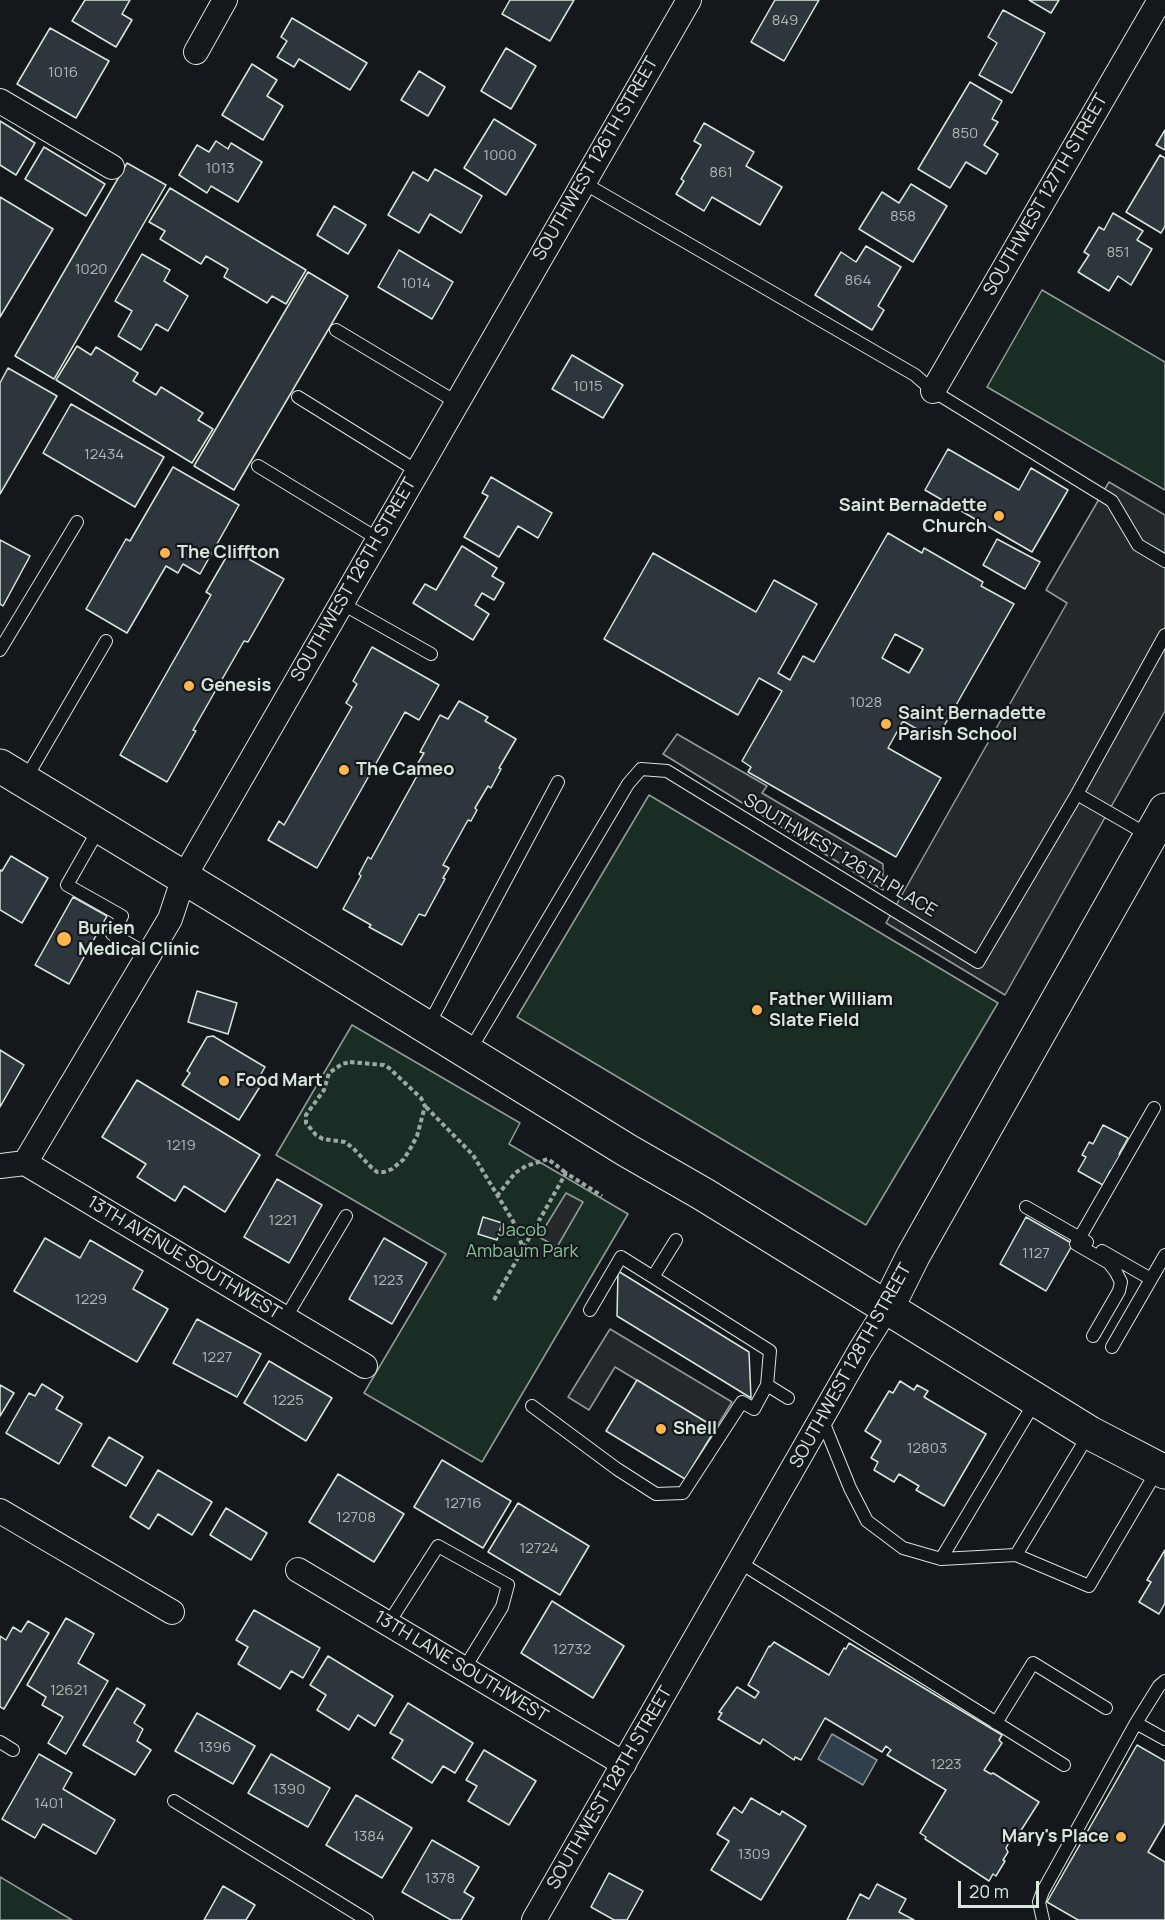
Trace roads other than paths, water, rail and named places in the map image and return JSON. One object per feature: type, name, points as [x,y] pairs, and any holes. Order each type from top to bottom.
[{"type":"main road","points":[[12,774],[703,1194],[1090,1433],[1162,1471]]},
{"type":"main road","name":"SOUTHWEST 128TH STREET","points":[[887,1308],[918,1248],[1158,824]]},
{"type":"street","points":[[196,52],[225,0]]},
{"type":"street","name":"SOUTHWEST 126TH STREET","points":[[26,1163],[170,919],[184,878],[582,182],[689,0]]},
{"type":"street","name":"SOUTHWEST 127TH STREET","points":[[933,391],[1160,0]]},
{"type":"street","points":[[0,100],[112,166]]},
{"type":"street","points":[[0,1166],[26,1163]]},
{"type":"street","name":"13TH AVENUE SOUTHWEST","points":[[26,1163],[365,1366]]},
{"type":"street","name":"SOUTHWEST 128TH STREET","points":[[534,1920],[887,1308]]},
{"type":"street","points":[[0,1511],[172,1612]]},
{"type":"street","name":"13TH LANE SOUTHWEST","points":[[298,1570],[624,1764]]},
{"type":"lane","points":[[582,182],[915,375],[933,391],[1112,501],[1138,545],[1165,561]]},
{"type":"lane","points":[[336,330],[456,402]]},
{"type":"lane","points":[[298,397],[417,471]]},
{"type":"lane","points":[[258,466],[378,538]]},
{"type":"lane","points":[[0,650],[77,522]]},
{"type":"lane","points":[[341,603],[431,654]]},
{"type":"lane","name":"SOUTHWEST 126TH PLACE","points":[[469,1052],[628,784],[641,769],[667,771],[978,962],[1077,794],[1165,635]]},
{"type":"lane","points":[[12,774],[106,640]]},
{"type":"lane","points":[[427,1027],[558,782]]},
{"type":"lane","points":[[1077,794],[1158,824]]},
{"type":"lane","points":[[100,827],[67,885],[122,916],[111,934],[149,955]]},
{"type":"lane","points":[[1093,1336],[1119,1291],[1121,1282],[1109,1263],[1076,1244],[1154,1108]]},
{"type":"lane","points":[[1025,1212],[1080,1238],[1151,1279]]},
{"type":"lane","points":[[285,1319],[346,1216]]},
{"type":"lane","points":[[653,1277],[676,1240]]},
{"type":"lane","points":[[1112,1347],[1165,1255]]},
{"type":"lane","points":[[532,1406],[617,1469],[656,1494],[683,1493],[742,1402],[754,1409],[767,1385],[771,1351],[621,1257],[590,1310]]},
{"type":"lane","points":[[767,1385],[788,1398]]},
{"type":"lane","points":[[941,1559],[1036,1400]]},
{"type":"lane","points":[[822,1419],[850,1488],[867,1521],[903,1548],[941,1559],[1016,1555],[1089,1586],[1162,1471]]},
{"type":"lane","points":[[1016,1555],[1090,1433]]},
{"type":"lane","points":[[388,1624],[438,1546],[508,1585],[502,1607],[464,1669]]},
{"type":"lane","points":[[739,1562],[1064,1765]]},
{"type":"lane","points":[[996,1723],[1033,1663],[1106,1708]]},
{"type":"lane","points":[[1043,1920],[1039,1902],[1043,1891],[1136,1723],[1158,1686],[1165,1680]]},
{"type":"lane","points":[[1136,1723],[1165,1739]]},
{"type":"lane","points":[[0,1742],[13,1750]]},
{"type":"lane","points":[[174,1801],[367,1920]]},
{"type":"water","points":[[832,1734],[877,1760],[863,1785],[818,1759]]},
{"type":"place","name":"Saint Bernadette Church","points":[[999,516]]},
{"type":"place","name":"The Cliffton","points":[[165,553]]},
{"type":"place","name":"Genesis","points":[[189,686]]},
{"type":"place","name":"Saint Bernadette Parish School","points":[[886,724]]},
{"type":"place","name":"The Cameo","points":[[344,770]]},
{"type":"place","name":"Burien Medical Clinic","points":[[64,939]]},
{"type":"place","name":"Father William Slate Field","points":[[757,1010]]},
{"type":"place","name":"Food Mart","points":[[224,1081]]},
{"type":"place","name":"Shell","points":[[661,1429]]},
{"type":"place","name":"Mary's Place","points":[[1121,1837]]},
{"type":"park label","name":"Jacob Ambaum Park","points":[[522,1241]]}]
